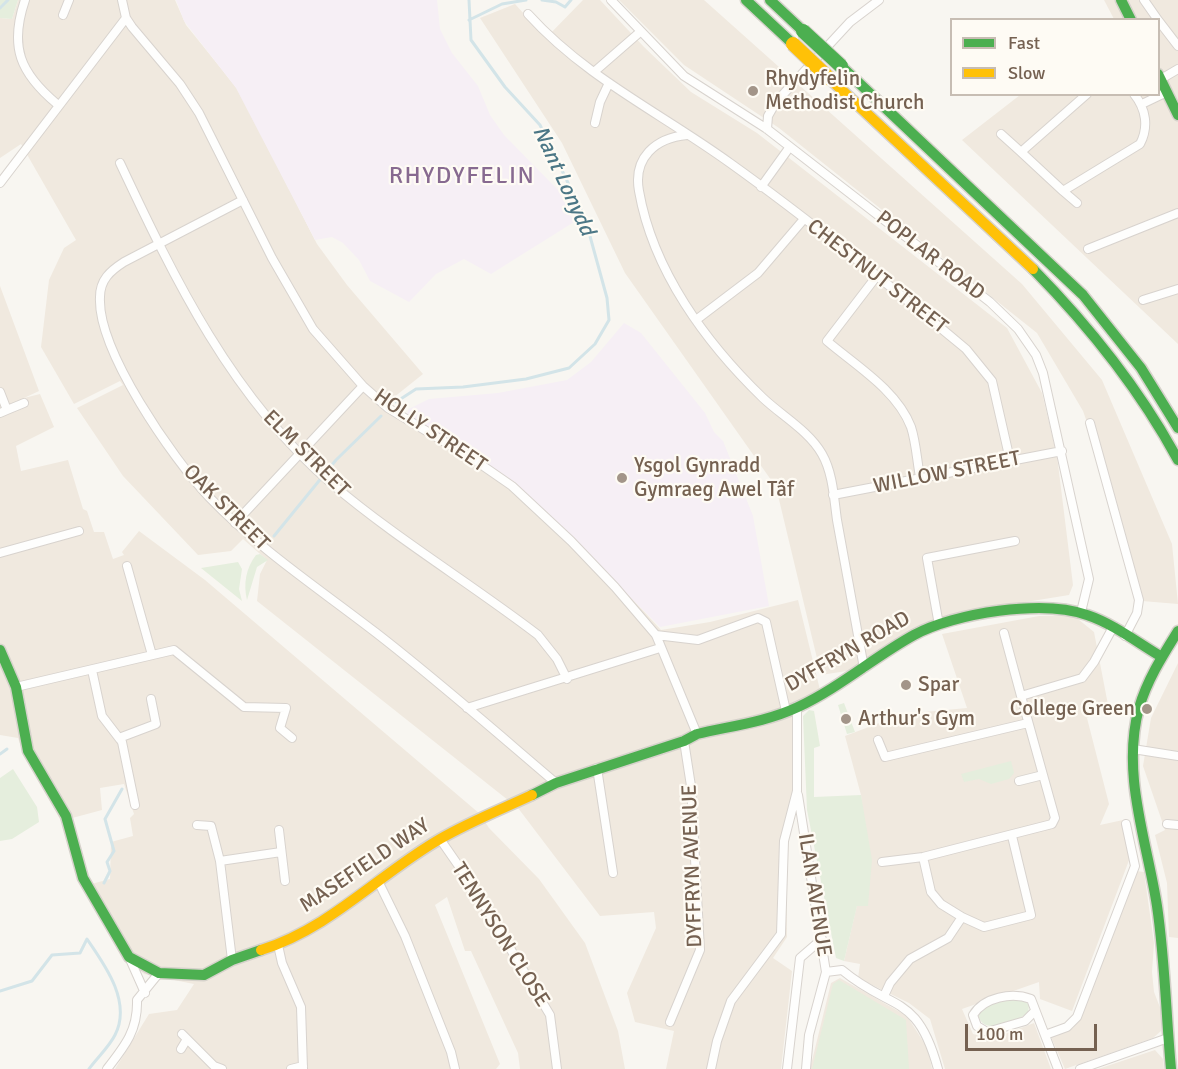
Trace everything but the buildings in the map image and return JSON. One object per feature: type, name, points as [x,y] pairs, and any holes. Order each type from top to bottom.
[{"type":"main road","points":[[746,0],[1028,263],[1075,311],[1131,380],[1178,460]]},
{"type":"main road","points":[[770,0],[1083,296],[1116,333],[1141,368],[1178,428]]},
{"type":"main road","points":[[1121,0],[1130,18]]},
{"type":"main road","points":[[1162,82],[1178,115]]},
{"type":"main road","name":"DYFFRYN ROAD","points":[[520,801],[556,783],[684,741],[697,734],[791,709],[864,668],[915,634],[939,625],[1028,609],[1059,608],[1081,612],[1162,657]]},
{"type":"main road","points":[[1171,1069],[1158,916],[1146,837],[1136,799],[1133,749],[1138,710],[1162,657],[1178,631]]},
{"type":"main road","points":[[0,650],[16,687],[28,751],[66,816],[83,878],[129,957]]},
{"type":"main road","name":"MASEFIELD WAY","points":[[129,957],[159,973],[204,975],[232,960],[278,945],[330,918],[440,839],[520,801]]},
{"type":"street","points":[[25,0],[17,29],[21,61],[39,90],[57,104]]},
{"type":"street","points":[[63,15],[69,0]]},
{"type":"street","points":[[0,183],[57,104],[126,18],[122,0]]},
{"type":"street","name":"POPLAR ROAD","points":[[611,0],[684,76],[767,129],[990,302],[1018,329],[1036,355],[1062,451],[1089,579],[1081,612]]},
{"type":"street","points":[[767,129],[768,116],[776,102],[850,22],[879,0]]},
{"type":"street","points":[[1144,0],[1157,18]]},
{"type":"street","name":"CHESTNUT STREET","points":[[528,14],[550,39],[608,85],[687,135],[761,187],[966,349],[985,368],[997,397],[1010,460]]},
{"type":"street","name":"HOLLY STREET","points":[[126,18],[142,41],[180,84],[199,113],[295,301],[313,329],[363,386],[388,408],[473,459],[512,486],[571,541],[656,635],[697,734]]},
{"type":"street","points":[[1160,23],[1178,46]]},
{"type":"street","points":[[594,72],[640,32]]},
{"type":"street","points":[[1162,82],[1178,69]]},
{"type":"street","points":[[595,123],[600,102],[608,85]]},
{"type":"street","points":[[1021,152],[1085,96]]},
{"type":"street","points":[[1063,191],[1140,144],[1145,130],[1142,104],[1136,96]]},
{"type":"street","points":[[1142,104],[1149,96]]},
{"type":"street","points":[[1001,134],[1077,203]]},
{"type":"street","points":[[687,135],[664,139],[646,153],[640,162],[637,181],[644,218],[669,276],[696,320],[745,380],[815,444],[827,466],[864,668]]},
{"type":"street","points":[[761,187],[789,148]]},
{"type":"street","name":"ELM STREET","points":[[120,163],[158,244],[199,321],[244,390],[330,483],[379,522],[538,635],[557,660],[567,679]]},
{"type":"street","name":"OAK STREET","points":[[243,200],[111,270],[103,281],[99,296],[100,312],[127,380],[186,472],[235,523],[278,560],[402,653],[556,783]]},
{"type":"street","points":[[1088,249],[1178,213]]},
{"type":"street","points":[[696,320],[758,273],[804,219]]},
{"type":"street","points":[[876,277],[826,341],[877,382],[901,409],[911,427],[921,477]]},
{"type":"street","points":[[1143,300],[1178,289]]},
{"type":"street","points":[[235,523],[363,386]]},
{"type":"street","points":[[0,392],[4,411],[24,403]]},
{"type":"street","points":[[1021,696],[1082,678],[1137,613],[1139,600],[1090,423]]},
{"type":"street","name":"WILLOW STREET","points":[[833,495],[1062,451]]},
{"type":"street","points":[[0,553],[79,531]]},
{"type":"street","points":[[939,625],[927,558],[1015,541]]},
{"type":"street","points":[[127,566],[152,656]]},
{"type":"street","points":[[656,635],[698,640],[758,618],[766,622],[791,709],[797,791],[784,841],[781,934],[731,1001],[717,1041],[711,1069]]},
{"type":"street","points":[[882,862],[923,857],[1052,824],[1055,818],[1004,633]]},
{"type":"street","points":[[468,708],[567,679],[660,648]]},
{"type":"street","points":[[16,687],[174,650],[244,706],[286,708],[280,728],[292,738]]},
{"type":"street","points":[[92,669],[102,716],[119,738],[135,805]]},
{"type":"street","points":[[119,738],[156,724],[151,699]]},
{"type":"street","points":[[878,740],[885,757],[1028,723]]},
{"type":"street","name":"DYFFRYN AVENUE","points":[[670,1022],[700,950],[691,786],[684,741]]},
{"type":"street","points":[[1133,749],[1178,756]]},
{"type":"street","points":[[597,768],[613,873]]},
{"type":"street","points":[[1019,781],[1043,775]]},
{"type":"street","name":"ILAN AVENUE","points":[[797,791],[826,972],[809,1035],[806,1069]]},
{"type":"street","points":[[1045,1035],[1073,1022],[1098,963],[1135,866],[1126,824]]},
{"type":"street","points":[[1167,824],[1178,825]]},
{"type":"street","points":[[197,825],[211,826],[220,861],[232,960]]},
{"type":"street","points":[[279,830],[285,881]]},
{"type":"street","points":[[923,857],[931,892],[941,904],[984,927],[1031,915],[1012,836]]},
{"type":"street","name":"TENNYSON CLOSE","points":[[440,839],[474,888],[550,1015],[557,1069]]},
{"type":"street","points":[[220,861],[281,852]]},
{"type":"street","points":[[379,884],[405,936],[456,1069]]},
{"type":"street","points":[[884,996],[905,963],[948,938],[962,917]]},
{"type":"street","points":[[788,1069],[800,958],[822,939]]},
{"type":"street","points":[[278,945],[282,963],[301,1007],[303,1067],[291,1069]]},
{"type":"street","points":[[129,957],[145,993]]},
{"type":"street","points":[[826,972],[842,970],[855,981],[904,1007],[923,1028],[938,1069]]},
{"type":"street","points":[[107,1069],[133,1036],[137,1016],[136,1000],[145,993],[159,973]]},
{"type":"street","points":[[1035,1011],[1025,1021],[987,1032],[977,1026],[973,1015],[979,1005],[1018,994],[1031,999],[1058,1069]]},
{"type":"street","points":[[181,1049],[184,1036],[214,1066],[222,1069]]},
{"type":"street","points":[[1084,1068],[1168,1038]]},
{"type":"shaded area","points":[[18,0],[175,0],[186,25],[240,92],[317,244],[347,285],[423,374],[388,402],[483,462],[588,551],[661,630],[710,622],[798,600],[822,698],[799,713],[800,791],[786,841],[787,937],[773,958],[792,971],[781,1069],[666,1069],[674,1031],[635,1022],[627,993],[656,928],[654,912],[600,916],[518,808],[257,601],[260,574],[267,560],[243,539],[231,551],[198,555],[123,476],[77,408],[123,385],[120,381],[74,404],[41,347],[49,280],[64,248],[76,240],[21,144],[0,158],[0,18],[12,19]]},
{"type":"shaded area","points":[[176,0],[437,0],[440,29],[452,53],[478,86],[490,115],[504,135],[559,191],[574,222],[491,274],[464,259],[436,274],[409,302],[370,281],[359,260],[343,243],[332,237],[315,240],[236,88],[184,21]]},
{"type":"shaded area","points":[[583,0],[600,0],[691,92],[757,133],[1007,328],[1042,393],[1057,456],[1073,585],[1069,595],[952,614],[853,670],[821,675],[776,487],[625,273],[562,143],[480,18],[515,4],[546,38]]},
{"type":"shaded area","points":[[619,0],[704,0],[1022,284],[1102,380],[1172,544],[1178,604],[1142,601],[1115,502],[1083,411],[1037,333],[779,128],[684,65]]},
{"type":"shaded area","points":[[1104,0],[1178,0],[1178,344],[962,140],[1019,96],[1160,96],[1160,18],[1113,18]]},
{"type":"shaded area","points":[[0,286],[39,391],[24,398],[40,394],[54,427],[16,446],[21,471],[68,460],[83,509],[87,511],[94,532],[104,532],[113,559],[124,555],[122,552],[139,531],[205,580],[480,814],[489,828],[539,879],[585,943],[618,1031],[625,1069],[520,1069],[518,1053],[471,951],[465,951],[447,897],[435,905],[500,1064],[496,1069],[115,1069],[149,1014],[177,1010],[194,984],[144,974],[121,954],[84,886],[110,879],[111,842],[133,836],[130,818],[134,814],[124,784],[100,788],[102,810],[61,821],[23,753],[18,738],[0,735]]},
{"type":"shaded area","name":"Ysgol Gynradd Gymraeg Awel Tâf","points":[[624,323],[641,333],[705,413],[714,432],[723,441],[753,516],[769,606],[660,627],[533,500],[478,456],[407,414],[409,409],[429,399],[498,393],[567,380],[591,362]]},
{"type":"shaded area","points":[[1073,615],[1094,632],[1109,710],[1087,718],[1109,804],[1100,825],[1123,820],[1131,855],[1072,1011],[1040,999],[1039,982],[962,1009],[973,1034],[992,1039],[1034,1023],[1051,1069],[945,1069],[930,1019],[909,1003],[858,978],[860,964],[844,961],[857,905],[868,905],[861,795],[845,736],[903,714],[967,708],[942,634],[1039,616]]},
{"type":"shaded area","points":[[1178,663],[1178,938],[1169,937],[1167,883],[1155,835],[1165,830],[1143,766],[1151,718]]},
{"type":"shaded area","points":[[1136,871],[1144,872],[1154,943],[1152,972],[1154,992],[1161,1010],[1161,1031],[1153,1038],[1065,1069],[1051,1037],[1073,1028],[1079,1020]]},
{"type":"shaded area","points":[[840,978],[907,1016],[928,1049],[932,1069],[810,1069],[831,983]]},
{"type":"shaded area","points":[[1155,1050],[1163,1059],[1164,1069],[1098,1069]]},
{"type":"green space","points":[[0,0],[18,0],[12,19],[0,18]]},
{"type":"green space","points":[[260,554],[268,560],[257,567],[247,600],[245,582],[248,571],[256,555]]},
{"type":"green space","points":[[238,562],[242,569],[239,589],[242,601],[201,568]]},
{"type":"green space","name":"Arthur's Gym","points":[[844,703],[855,732],[847,734],[838,705]]},
{"type":"green space","points":[[809,710],[814,711],[820,746],[814,748],[814,797],[861,795],[872,860],[868,906],[857,906],[844,961],[836,958],[807,810],[803,716]]},
{"type":"green space","points":[[1011,761],[1014,773],[1009,779],[991,784],[979,779],[964,782],[961,774]]},
{"type":"green space","points":[[13,769],[37,807],[39,822],[12,839],[0,841],[0,778]]},
{"type":"green space","points":[[839,980],[906,1020],[909,1069],[812,1069],[833,984]]},
{"type":"green space","points":[[1013,997],[1021,998],[1026,1002],[1029,1006],[1028,1013],[1000,1026],[986,1025],[981,1021],[978,1014],[981,1008]]},
{"type":"waterway","points":[[0,8],[8,0]]},
{"type":"waterway","name":"Nant Lonydd","points":[[396,402],[416,389],[463,387],[526,379],[569,368],[595,344],[609,320],[607,298],[585,218],[540,125],[505,87],[471,40],[469,0]]},
{"type":"waterway","points":[[469,20],[502,4],[526,0]]},
{"type":"waterway","points":[[542,0],[556,2],[565,7],[571,0]]},
{"type":"waterway","name":"Nant Lonydd","points":[[274,536],[336,460],[381,416]]},
{"type":"waterway","points":[[0,754],[7,749]]},
{"type":"waterway","points":[[104,883],[110,871],[107,862],[114,851],[105,819],[122,789]]},
{"type":"waterway","points":[[0,991],[32,981],[52,955],[80,953],[87,939],[114,984],[120,1010],[115,1035],[89,1069]]},
{"type":"traffic: fast","points":[[746,0],[793,44]]},
{"type":"traffic: fast","points":[[770,0],[803,31]]},
{"type":"traffic: fast","points":[[1121,0],[1130,18]]},
{"type":"traffic: fast","points":[[803,31],[841,66]]},
{"type":"traffic: fast","points":[[841,66],[1083,295],[1141,368],[1178,428]]},
{"type":"traffic: fast","points":[[1160,78],[1178,115]]},
{"type":"traffic: fast","points":[[1033,269],[1112,359],[1147,408],[1178,460]]},
{"type":"traffic: fast","points":[[532,795],[556,783],[684,741],[697,734],[786,712],[828,691],[914,635],[952,620],[1023,608],[1069,610],[1107,623],[1162,657]]},
{"type":"traffic: fast","points":[[1171,1069],[1160,926],[1134,783],[1133,758],[1134,733],[1142,698],[1156,668],[1178,631]]},
{"type":"traffic: fast","points":[[0,650],[16,687],[28,751],[66,816],[83,878],[129,957],[159,973],[204,975],[232,960],[261,950]]},
{"type":"traffic: slow","points":[[793,44],[830,79]]},
{"type":"traffic: slow","points":[[830,79],[1033,269]]},
{"type":"traffic: slow","points":[[261,950],[310,928],[440,839],[532,795]]},
{"type":"place","name":"Rhydyfelin Methodist Church","points":[[753,91]]},
{"type":"place","name":"Ysgol Gynradd Gymraeg Awel Tâf","points":[[622,478]]},
{"type":"place","name":"Spar","points":[[906,685]]},
{"type":"place","name":"College Green","points":[[1147,709]]},
{"type":"place","name":"Arthur's Gym","points":[[846,719]]},
{"type":"district","name":"RHYDYFELIN","points":[[462,177]]}]
